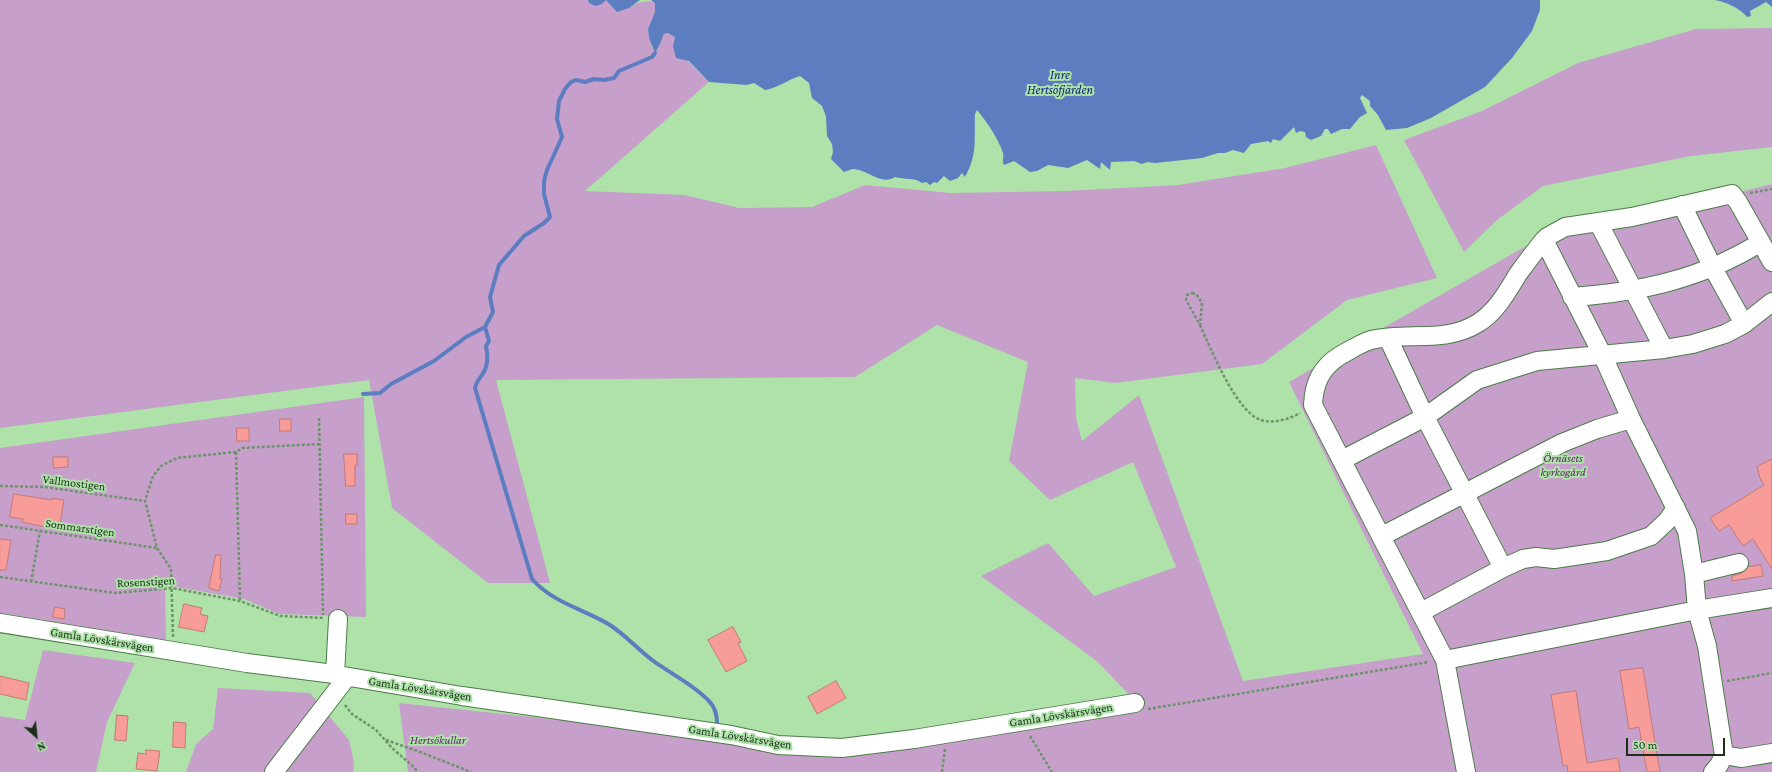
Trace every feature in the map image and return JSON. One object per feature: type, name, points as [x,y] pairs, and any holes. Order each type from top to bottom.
[{"type":"street","points":[[1466,772],[1445,660],[1313,405],[1314,391],[1318,378],[1324,368],[1336,358],[1370,340],[1448,335],[1468,329],[1480,323],[1504,297],[1518,274],[1547,236],[1565,227],[1632,217],[1732,194],[1772,262]]},
{"type":"street","points":[[1682,206],[1713,268],[1744,324]]},
{"type":"street","points":[[1598,222],[1664,349]]},
{"type":"street","points":[[1544,240],[1602,354],[1631,419],[1687,530],[1694,574],[1697,610],[1707,646],[1724,755],[1720,765],[1713,772]]},
{"type":"street","points":[[1572,297],[1633,291],[1684,278],[1713,268],[1740,255],[1761,242]]},
{"type":"street","points":[[1342,460],[1425,417],[1477,380],[1537,361],[1664,349],[1693,344],[1725,334],[1744,324],[1772,302]]},
{"type":"street","points":[[1388,338],[1425,417],[1503,568]]},
{"type":"street","points":[[1382,536],[1562,443],[1597,428],[1631,419]]},
{"type":"street","points":[[1421,612],[1503,568],[1523,559],[1536,557],[1554,559],[1607,550],[1651,536],[1667,521],[1676,508]]},
{"type":"street","points":[[1694,574],[1739,563]]},
{"type":"street","points":[[1445,660],[1697,610],[1772,598]]},
{"type":"street","points":[[274,772],[336,692],[341,676],[331,618]]},
{"type":"street","name":"Gamla Lövskärsvägen","points":[[0,623],[173,652],[730,735],[778,745],[842,748],[946,734],[1134,703]]},
{"type":"street","points":[[1724,755],[1741,758],[1772,753]]},
{"type":"path","points":[[1200,325],[1202,304],[1196,294],[1192,293],[1187,295],[1186,300],[1200,325],[1228,383],[1239,402],[1247,412],[1262,420],[1276,421],[1296,415],[1313,405]]},
{"type":"path","points":[[319,418],[331,618]]},
{"type":"path","points":[[173,652],[174,615],[171,569],[157,548],[145,501],[153,476],[161,466],[177,458],[236,452],[242,448],[320,444]]},
{"type":"path","points":[[236,452],[240,601]]},
{"type":"path","name":"Vallmostigen","points":[[0,486],[44,487],[145,501]]},
{"type":"path","name":"Sommarstigen","points":[[0,525],[157,548]]},
{"type":"path","points":[[31,582],[40,531]]},
{"type":"path","name":"Rosenstigen","points":[[0,577],[115,593],[172,588],[240,601],[280,616],[331,618]]},
{"type":"path","points":[[1134,703],[1146,710],[1445,660]]},
{"type":"path","points":[[1713,683],[1772,673]]},
{"type":"path","points":[[336,692],[352,714],[376,730],[417,772]]},
{"type":"path","points":[[1021,722],[1052,772]]},
{"type":"path","points":[[942,772],[946,734]]},
{"type":"path","points":[[385,740],[471,772]]},
{"type":"green space","points":[[0,0],[588,0],[589,3],[602,4],[606,0],[614,7],[629,8],[641,2],[655,2],[655,12],[648,29],[649,38],[654,52],[660,44],[664,34],[668,33],[676,37],[673,46],[709,82],[585,191],[685,195],[739,208],[812,207],[865,185],[950,193],[1065,191],[1178,185],[1285,168],[1376,145],[1437,278],[1347,300],[1262,364],[1115,383],[1075,378],[1076,418],[1082,441],[1139,395],[1243,681],[1423,654],[1289,382],[1580,215],[1732,194],[1772,184],[1772,772],[408,772],[399,703],[827,748],[1134,700],[1098,662],[981,576],[1048,543],[1094,596],[1176,567],[1133,462],[1050,500],[1009,461],[1028,362],[937,325],[855,377],[496,380],[550,583],[488,583],[392,508],[369,380],[0,428]]},
{"type":"green space","points":[[1772,28],[1772,147],[1691,156],[1543,186],[1497,220],[1464,252],[1404,140],[1482,111],[1578,63],[1696,29]]},
{"type":"green space","points":[[364,397],[366,617],[279,614],[244,599],[165,585],[166,641],[0,613],[0,448]]},
{"type":"green space","points":[[43,650],[135,663],[107,722],[96,772],[0,772],[0,716],[25,720]]},
{"type":"green space","points":[[218,688],[310,693],[349,740],[354,762],[353,772],[186,772],[196,744],[213,729]]},
{"type":"water","points":[[588,0],[606,0],[602,4],[595,6],[589,3]]},
{"type":"water","points":[[606,0],[640,0],[629,8],[617,12]]},
{"type":"water","name":"Inre Hertsöfjärden","points":[[651,0],[1540,0],[1540,10],[1532,31],[1512,58],[1485,87],[1431,118],[1407,128],[1386,130],[1378,115],[1370,106],[1370,101],[1362,95],[1360,98],[1367,113],[1360,117],[1350,129],[1342,129],[1331,134],[1328,129],[1325,129],[1321,136],[1311,140],[1306,137],[1305,132],[1300,131],[1296,133],[1294,127],[1280,141],[1273,139],[1271,143],[1268,141],[1251,144],[1244,153],[1233,150],[1202,158],[1155,163],[1147,162],[1142,164],[1134,161],[1111,162],[1110,170],[1101,162],[1100,169],[1087,160],[1068,168],[1048,165],[1037,171],[1030,172],[1014,161],[1004,165],[1003,153],[998,142],[977,110],[975,114],[974,154],[965,177],[962,173],[958,178],[950,181],[944,176],[937,183],[934,182],[930,185],[926,182],[922,183],[913,179],[895,177],[885,180],[880,179],[854,169],[844,172],[831,159],[833,152],[832,144],[827,136],[826,116],[822,106],[812,98],[809,83],[800,76],[774,88],[765,90],[754,83],[747,85],[709,82],[689,61],[676,58],[673,46],[675,37],[668,33],[664,34],[655,53],[649,38],[648,29],[655,12],[655,3]]},
{"type":"water","points":[[1714,0],[1772,0],[1772,7],[1766,2],[1750,11],[1751,16],[1747,17],[1741,11],[1732,6]]},
{"type":"building","points":[[280,419],[291,419],[291,431],[280,431]]},
{"type":"building","points":[[237,428],[249,428],[249,441],[237,441]]},
{"type":"building","points":[[344,454],[357,454],[357,465],[355,465],[355,486],[346,486]]},
{"type":"building","points":[[53,457],[68,457],[68,467],[54,468]]},
{"type":"building","points":[[1772,459],[1772,569],[1753,539],[1743,546],[1729,525],[1719,531],[1710,518],[1764,485],[1757,467]]},
{"type":"building","points":[[14,494],[52,500],[52,498],[64,500],[59,530],[22,522],[23,519],[10,517]]},
{"type":"building","points":[[346,514],[357,514],[357,524],[346,524]]},
{"type":"building","points":[[0,539],[11,540],[6,570],[0,570]]},
{"type":"building","points":[[216,555],[221,555],[220,579],[222,579],[219,591],[209,588]]},
{"type":"building","points":[[1761,565],[1763,576],[1732,581],[1732,576],[1742,573],[1748,567]]},
{"type":"building","points":[[184,604],[202,608],[200,614],[208,616],[204,632],[179,627]]},
{"type":"building","points":[[55,607],[65,609],[64,619],[53,617]]},
{"type":"building","points":[[733,627],[741,642],[738,643],[747,661],[726,672],[708,640]]},
{"type":"building","points":[[1643,668],[1660,772],[1647,772],[1639,727],[1629,729],[1620,671]]},
{"type":"building","points":[[0,676],[29,683],[26,700],[0,694]]},
{"type":"building","points":[[836,681],[846,698],[817,714],[808,697]]},
{"type":"building","points":[[1576,691],[1587,763],[1618,758],[1620,772],[1568,772],[1567,765],[1563,766],[1551,695]]},
{"type":"building","points":[[117,715],[128,716],[126,741],[115,740]]},
{"type":"building","points":[[174,722],[186,723],[185,748],[173,747]]},
{"type":"building","points":[[146,750],[160,751],[157,771],[136,769],[138,753],[146,754]]},
{"type":"waterway","points":[[363,394],[380,393],[391,384],[434,361],[466,337],[485,327],[493,312],[490,297],[499,265],[524,236],[544,223],[550,217],[544,194],[544,181],[547,170],[562,137],[557,119],[559,101],[565,89],[571,82],[576,80],[585,82],[594,79],[604,80],[614,78],[619,71],[652,57],[655,53]]},
{"type":"waterway","points":[[485,327],[489,341],[486,346],[486,365],[484,372],[475,388],[532,579],[540,587],[559,600],[610,625],[652,660],[696,689],[713,706],[717,723]]},
{"type":"park label","name":"Örnäsets kyrkogård","points":[[1563,465]]},
{"type":"park label","name":"Hertsökullar","points":[[438,740]]}]
